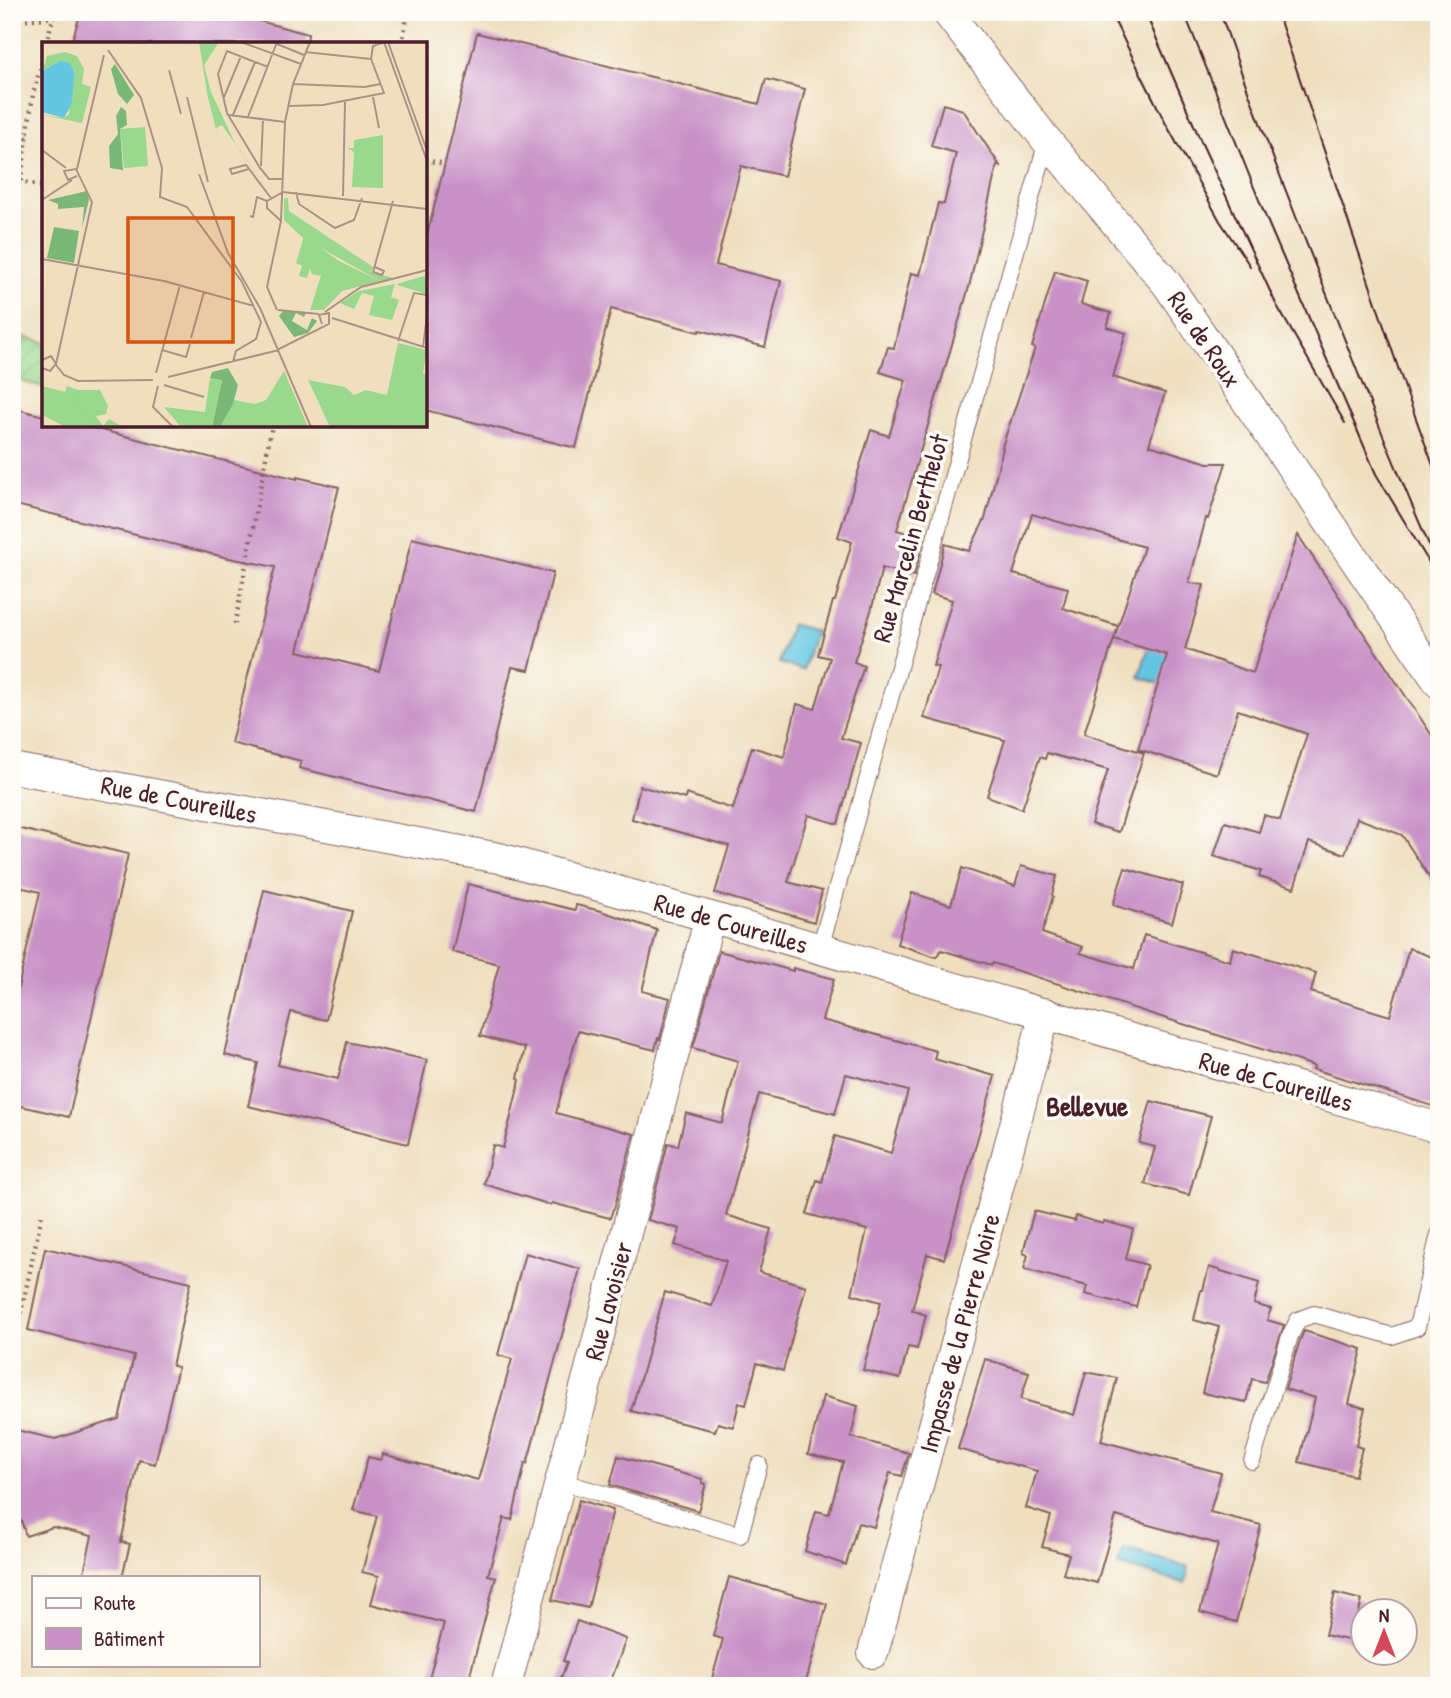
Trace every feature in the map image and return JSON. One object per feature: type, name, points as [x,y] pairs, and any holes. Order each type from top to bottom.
[{"type":"street","name":"Rue de Roux","points":[[947,12],[1047,141],[1167,284],[1439,683]]},
{"type":"street","name":"Rue de Coureilles","points":[[12,768],[499,858],[820,948],[1439,1128]]},
{"type":"street","name":"Rue Lavoisier","points":[[506,1686],[710,917]]},
{"type":"street","name":"Impasse de la Pierre Noire","points":[[873,1653],[1045,1013]]},
{"type":"lane","name":"Rue Marcelin Berthelot","points":[[820,948],[1047,141]]},
{"type":"lane","points":[[1252,1461],[1290,1336],[1298,1320],[1314,1314],[1392,1336],[1417,1327],[1439,1234]]},
{"type":"lane","points":[[560,1481],[740,1535],[759,1465]]},
{"type":"path","points":[[402,42],[408,12]]},
{"type":"path","points":[[12,21],[57,15]]},
{"type":"path","points":[[47,42],[51,24],[57,15]]},
{"type":"path","points":[[21,181],[33,94],[42,62]]},
{"type":"path","points":[[12,121],[27,137]]},
{"type":"path","points":[[427,160],[445,164]]},
{"type":"path","points":[[12,179],[42,186]]},
{"type":"path","points":[[235,624],[272,427]]},
{"type":"path","points":[[12,1355],[41,1214]]},
{"type":"green space","points":[[12,334],[42,342],[42,386],[12,379]]},
{"type":"water","points":[[791,624],[815,631],[803,670],[779,663]]},
{"type":"water","points":[[1155,628],[1176,640],[1162,684],[1139,677]]},
{"type":"water","points":[[1124,1549],[1189,1567],[1185,1583],[1118,1565]]},
{"type":"building","points":[[81,12],[225,12],[308,34],[307,42],[72,42]]},
{"type":"building","points":[[477,33],[759,104],[766,79],[805,89],[784,176],[741,166],[716,265],[781,281],[765,347],[611,309],[576,448],[427,411],[427,236]]},
{"type":"building","points":[[943,104],[963,110],[1000,166],[997,165],[969,287],[897,530],[924,538],[914,576],[882,568],[854,662],[864,666],[841,738],[861,743],[838,824],[808,815],[788,882],[822,891],[814,922],[715,893],[729,846],[632,819],[640,786],[685,799],[686,794],[733,809],[752,747],[784,757],[797,704],[815,709],[830,658],[818,655],[852,542],[838,537],[871,430],[889,436],[906,380],[880,372],[888,347],[894,348],[911,273],[920,275],[938,203],[944,204],[956,153],[931,146]]},
{"type":"building","points":[[1055,271],[1087,281],[1081,304],[1111,313],[1107,327],[1126,333],[1113,377],[1165,393],[1149,445],[1208,463],[1226,463],[1208,519],[1206,518],[1189,583],[1204,585],[1185,649],[1253,673],[1298,535],[1439,746],[1439,892],[1402,835],[1357,818],[1345,854],[1309,842],[1294,888],[1259,877],[1261,871],[1214,856],[1225,822],[1259,832],[1264,815],[1280,820],[1307,734],[1238,710],[1217,774],[1138,749],[1167,655],[1114,639],[1144,547],[1032,514],[1013,574],[1068,588],[1063,608],[1118,626],[1084,734],[1144,753],[1119,832],[1091,824],[1108,770],[1047,753],[1045,759],[1040,757],[1022,809],[987,796],[1005,740],[924,718],[938,667],[933,666],[952,600],[932,594],[945,544],[969,551],[985,519],[1002,447],[1035,348],[1032,347]]},
{"type":"building","points":[[12,408],[42,416],[42,427],[89,427],[339,487],[298,651],[379,671],[412,538],[553,573],[529,670],[512,667],[476,812],[299,768],[301,761],[231,743],[275,567],[224,557],[12,504]]},
{"type":"building","points":[[12,827],[128,854],[69,1117],[12,1104],[12,1014],[40,892],[12,885]]},
{"type":"building","points":[[1021,866],[1057,876],[1042,933],[1083,947],[1080,953],[1134,969],[1144,935],[1230,961],[1233,948],[1316,973],[1311,992],[1390,1016],[1409,948],[1439,960],[1439,1108],[993,963],[992,965],[941,950],[936,957],[897,944],[912,893],[951,905],[962,868],[1015,886]]},
{"type":"building","points":[[1125,868],[1183,885],[1172,923],[1113,905]]},
{"type":"building","points":[[468,884],[575,910],[576,905],[601,911],[657,930],[642,991],[670,998],[655,1050],[578,1031],[556,1113],[634,1134],[610,1218],[552,1203],[551,1205],[484,1184],[493,1145],[503,1148],[525,1048],[480,1036],[499,964],[452,952]]},
{"type":"building","points":[[264,890],[352,911],[326,1020],[291,1012],[278,1065],[338,1079],[347,1042],[427,1060],[408,1144],[248,1106],[258,1063],[225,1055]]},
{"type":"building","points":[[719,951],[834,979],[822,1020],[936,1051],[934,1059],[995,1076],[944,1259],[927,1254],[912,1310],[926,1315],[917,1349],[908,1347],[900,1379],[863,1370],[881,1302],[852,1294],[867,1230],[807,1214],[817,1180],[822,1182],[835,1136],[891,1153],[908,1091],[846,1074],[835,1114],[759,1094],[726,1215],[771,1229],[759,1272],[806,1286],[783,1371],[757,1363],[746,1405],[739,1403],[733,1427],[718,1423],[715,1431],[631,1411],[665,1292],[712,1306],[726,1261],[675,1245],[680,1229],[648,1220],[668,1143],[678,1146],[686,1113],[722,1123],[738,1061],[693,1048]]},
{"type":"building","points":[[1151,1101],[1211,1116],[1189,1195],[1145,1184],[1155,1147],[1139,1143]]},
{"type":"building","points":[[1034,1211],[1075,1221],[1076,1216],[1103,1224],[1104,1221],[1133,1229],[1126,1259],[1147,1265],[1136,1307],[1085,1294],[1087,1286],[1024,1269],[1028,1255],[1023,1253]]},
{"type":"building","points":[[45,1248],[191,1282],[172,1366],[178,1367],[155,1464],[139,1460],[121,1542],[130,1544],[122,1576],[83,1576],[92,1536],[53,1527],[26,1536],[21,1520],[12,1518],[12,1429],[55,1439],[119,1419],[134,1356],[28,1330]]},
{"type":"building","points":[[525,1253],[580,1269],[527,1464],[525,1463],[512,1520],[504,1518],[488,1575],[496,1577],[467,1686],[427,1686],[444,1623],[371,1604],[379,1576],[362,1572],[377,1516],[353,1510],[368,1457],[381,1460],[383,1454],[478,1480],[512,1359],[498,1355]]},
{"type":"building","points":[[1209,1267],[1259,1283],[1254,1304],[1271,1309],[1267,1320],[1284,1325],[1265,1382],[1252,1379],[1246,1402],[1202,1393],[1219,1327],[1194,1320]]},
{"type":"building","points":[[1304,1331],[1362,1349],[1349,1404],[1365,1408],[1356,1446],[1362,1448],[1355,1476],[1299,1462],[1315,1398],[1285,1389]]},
{"type":"building","points":[[985,1359],[1029,1372],[1021,1399],[1074,1415],[1086,1372],[1117,1378],[1101,1441],[1221,1473],[1210,1512],[1261,1525],[1236,1622],[1200,1612],[1218,1544],[1116,1516],[1097,1583],[1063,1574],[1069,1554],[1042,1547],[1051,1516],[1026,1508],[1037,1471],[958,1449]]},
{"type":"building","points":[[823,1396],[858,1406],[851,1437],[909,1453],[902,1476],[890,1473],[874,1527],[858,1523],[846,1565],[805,1551],[816,1511],[829,1514],[843,1462],[808,1454]]},
{"type":"building","points":[[618,1456],[702,1479],[702,1483],[706,1484],[698,1511],[610,1485]]},
{"type":"building","points":[[579,1500],[613,1510],[588,1608],[552,1600]]},
{"type":"building","points":[[729,1577],[827,1604],[805,1686],[710,1686],[723,1639],[713,1636]]},
{"type":"building","points":[[1335,1593],[1350,1597],[1350,1641],[1325,1635]]},
{"type":"building","points":[[577,1621],[626,1639],[609,1686],[558,1686],[567,1662],[563,1661]]},
{"type":"tram line","points":[[1110,12],[1166,124],[1220,221],[1250,266]]},
{"type":"tram line","points":[[1145,12],[1276,304],[1345,423]]},
{"type":"tram line","points":[[1184,12],[1267,220],[1376,474],[1439,579]]},
{"type":"tram line","points":[[1220,12],[1302,232],[1434,556]]},
{"type":"tram line","points":[[1277,12],[1439,482]]},
{"type":"district","name":"Bellevue","points":[[1087,1106]]}]
